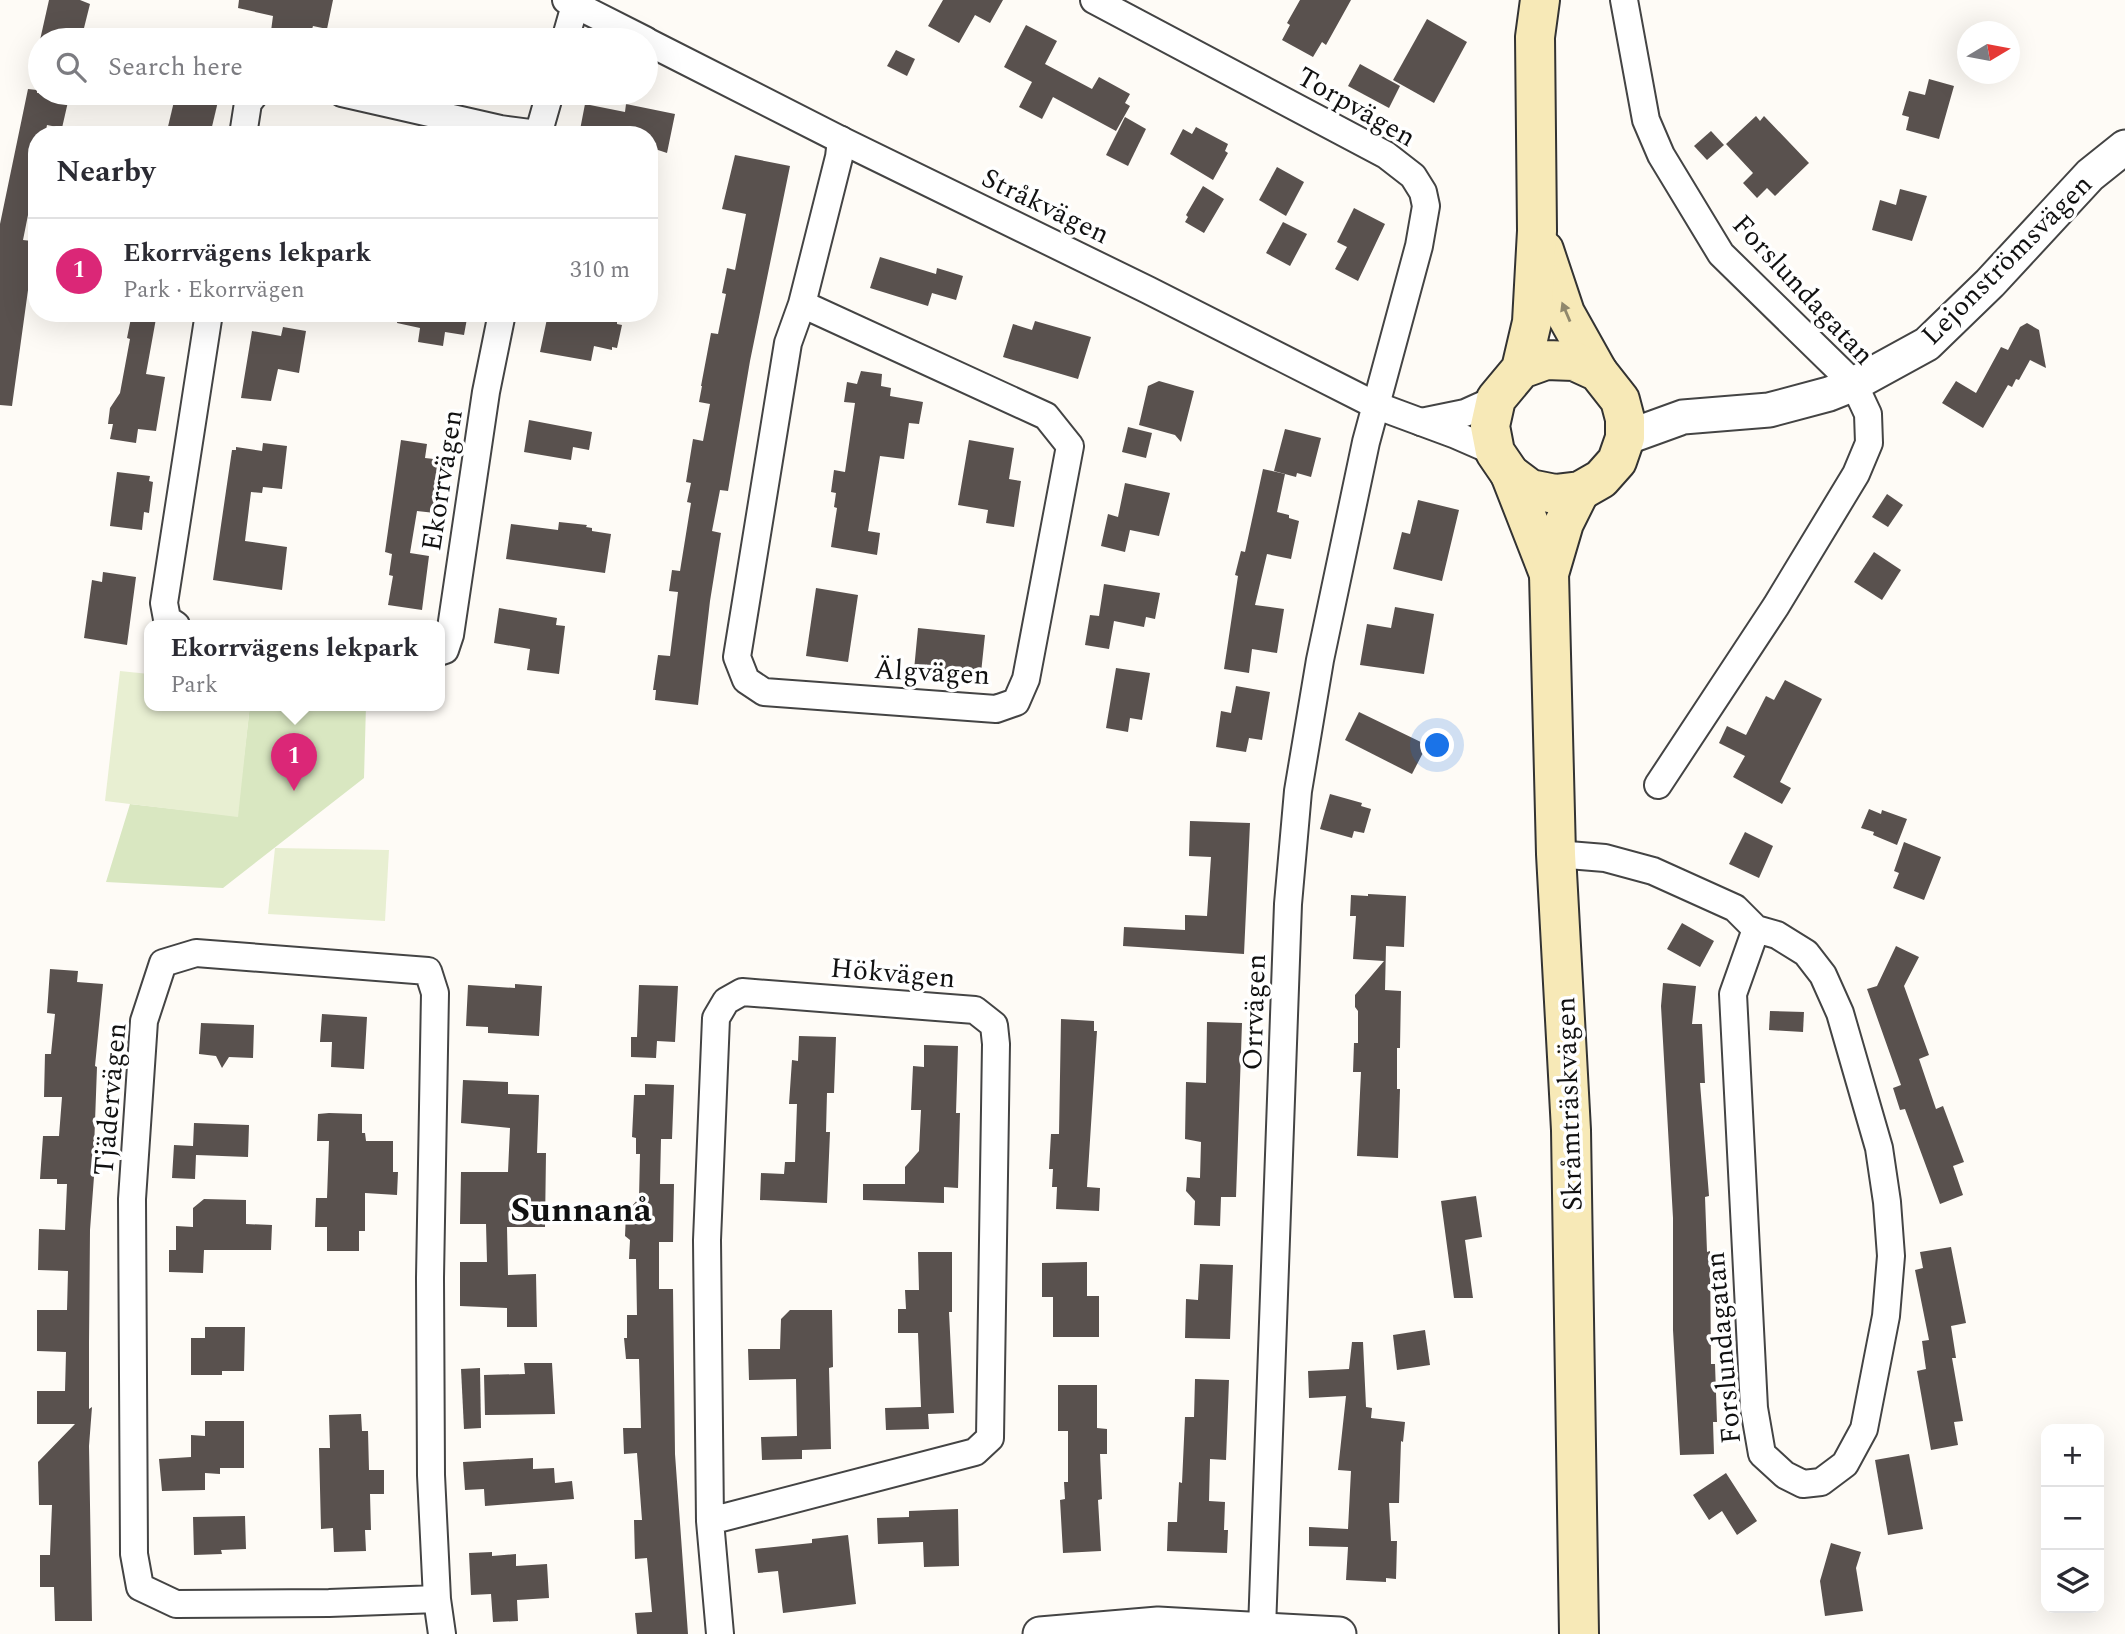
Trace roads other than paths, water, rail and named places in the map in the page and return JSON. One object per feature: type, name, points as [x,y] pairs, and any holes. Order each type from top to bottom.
[{"type":"main road","points":[[1537,230],[1565,313],[1609,386],[1625,419],[1625,438],[1617,461],[1601,479],[1580,491],[1555,495],[1530,489],[1502,463],[1490,426],[1496,400],[1521,369],[1532,322],[1537,230],[1535,37],[1540,0]]},
{"type":"main road","points":[[1521,369],[1546,360],[1574,361],[1609,386]]},
{"type":"main road","name":"Skråmträskvägen","points":[[1502,463],[1549,574]]},
{"type":"main road","name":"Skråmträskvägen","points":[[1580,491],[1564,523],[1549,574],[1556,854],[1571,1130],[1580,1634]]},
{"type":"street","name":"Torpvägen","points":[[1094,0],[1386,155],[1413,176],[1423,192],[1426,206],[1419,246],[1375,405]]},
{"type":"street","name":"Forslundagatan","points":[[1624,0],[1646,120],[1668,167],[1721,254],[1854,384],[1868,414],[1869,443],[1856,474],[1776,606],[1658,785]]},
{"type":"street","name":"Stråkvägen","points":[[570,2],[620,28]]},
{"type":"street","points":[[567,28],[570,2]]},
{"type":"street","name":"Stråkvägen","points":[[658,48],[1375,405],[1456,435],[1502,463]]},
{"type":"street","points":[[244,126],[248,105]]},
{"type":"street","points":[[395,105],[487,126]]},
{"type":"street","points":[[540,126],[546,105]]},
{"type":"street","name":"Älgvägen","points":[[802,304],[1046,416],[1070,446],[1026,679],[1016,702],[996,709],[764,692],[746,680],[737,657],[788,343],[802,304],[841,140]]},
{"type":"street","name":"Lejonströmsvägen","points":[[1625,438],[1683,417],[1769,410],[1829,394],[1854,384],[1927,344],[1990,282],[2090,175],[2125,146]]},
{"type":"street","points":[[167,620],[164,603],[208,322]]},
{"type":"street","name":"Ekorrvägen","points":[[445,650],[450,635],[486,392],[500,322]]},
{"type":"street","name":"Lejonströmsvägen","points":[[1609,386],[1683,417]]},
{"type":"street","points":[[1419,422],[1465,413],[1496,400]]},
{"type":"street","name":"Orrvägen","points":[[1262,1629],[1288,904],[1297,791],[1320,660],[1375,405]]},
{"type":"street","name":"Forslundagatan","points":[[1556,854],[1605,858],[1653,871],[1735,908],[1756,929],[1777,935],[1805,953],[1823,975],[1840,1013],[1879,1148],[1891,1256],[1886,1316],[1864,1429],[1845,1464],[1821,1482],[1802,1484],[1785,1475],[1762,1454],[1754,1408],[1733,994],[1756,929]]},
{"type":"street","name":"Tjädervägen","points":[[437,1599],[176,1604],[140,1587],[134,1554],[132,1199],[144,1021],[163,963],[196,953],[428,971],[435,993],[430,1291],[432,1475],[437,1599],[442,1634]]},
{"type":"street","name":"Hökvägen","points":[[710,1521],[975,1452],[990,1438],[996,1044],[994,1025],[975,1010],[742,992],[726,1001],[716,1018],[707,1240],[710,1521],[720,1634]]},
{"type":"street","points":[[1040,1634],[1158,1624],[1339,1634]]},
{"type":"place","name":"Ekorrvägens lekpark","points":[[294,791]]},
{"type":"district","name":"Sunnanå","points":[[581,1209]]}]
